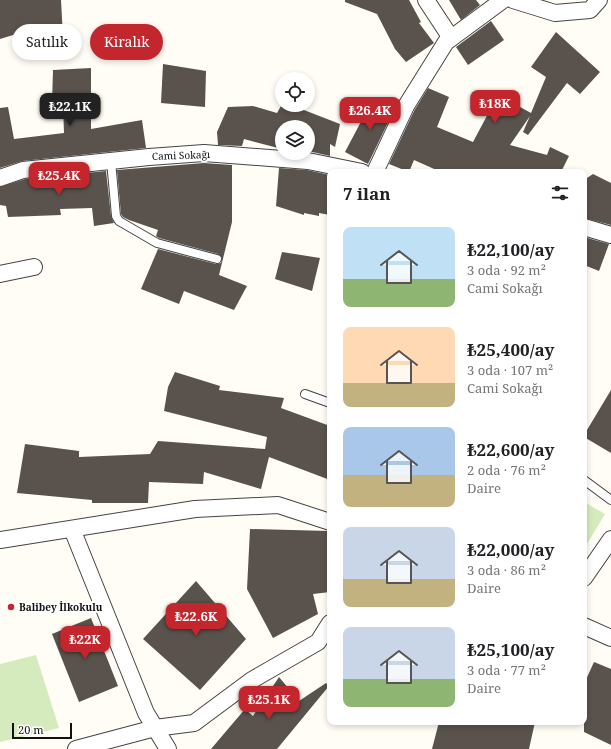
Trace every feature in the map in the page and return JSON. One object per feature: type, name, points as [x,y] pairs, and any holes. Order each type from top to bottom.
[{"type":"street","points":[[426,0],[451,38]]},
{"type":"street","points":[[376,169],[406,106],[446,42],[503,0]]},
{"type":"street","points":[[513,0],[555,13],[590,10],[599,0]]},
{"type":"street","name":"Cami Sokağı","points":[[0,178],[23,170],[149,156],[204,153],[308,160],[348,169]]},
{"type":"street","points":[[587,228],[611,235]]},
{"type":"street","points":[[0,274],[34,267]]},
{"type":"street","points":[[0,540],[195,509],[278,505],[327,521]]},
{"type":"street","points":[[72,529],[146,713],[168,749]]},
{"type":"street","points":[[587,574],[611,539]]},
{"type":"street","points":[[587,627],[611,638]]},
{"type":"street","points":[[76,749],[155,728],[194,723],[252,680],[318,642],[327,628]]},
{"type":"lane","points":[[111,161],[116,216],[119,221],[157,243],[216,260]]},
{"type":"lane","points":[[306,394],[327,402]]},
{"type":"lane","points":[[587,482],[611,500]]},
{"type":"green space","points":[[587,504],[605,514],[587,544]]},
{"type":"green space","points":[[36,655],[59,728],[0,742],[0,664]]},
{"type":"building","points":[[0,0],[61,0],[62,24],[12,24],[12,35],[0,39]]},
{"type":"building","points":[[345,0],[409,0],[421,22],[419,23],[434,43],[406,62],[395,49],[377,14],[345,2]]},
{"type":"building","points":[[449,0],[476,0],[480,5],[461,20]]},
{"type":"building","points":[[491,21],[504,40],[468,65],[456,47]]},
{"type":"building","points":[[556,32],[600,72],[580,94],[567,83],[528,135],[523,132],[530,116],[510,145],[547,155],[550,147],[569,156],[562,169],[434,169],[414,160],[410,169],[402,169],[389,164],[414,111],[428,88],[449,97],[437,127],[473,142],[498,95],[531,113],[546,77],[531,67]]},
{"type":"building","points":[[163,64],[206,71],[205,107],[161,103]]},
{"type":"building","points":[[91,68],[91,129],[142,120],[146,148],[22,161],[0,168],[0,108],[8,107],[14,139],[64,133],[63,105],[52,103],[53,70]]},
{"type":"building","points":[[374,97],[395,108],[368,164],[345,152]]},
{"type":"building","points":[[253,106],[277,113],[309,112],[340,124],[335,147],[330,144],[330,156],[315,153],[315,120],[275,120],[275,147],[244,139],[242,146],[218,145],[217,132],[228,107]]},
{"type":"building","points":[[204,163],[232,165],[232,222],[219,275],[247,286],[234,310],[184,291],[179,304],[141,289],[158,249],[216,264],[221,263],[222,258],[218,254],[159,238],[156,236],[158,230],[129,220],[121,214],[117,170]]},
{"type":"building","points":[[279,168],[307,170],[327,174],[327,214],[319,213],[319,216],[304,213],[304,215],[276,206]]},
{"type":"building","points":[[106,171],[111,216],[114,223],[94,226],[92,208],[60,209],[61,215],[8,217],[6,206],[0,205],[0,187],[25,179]]},
{"type":"building","points":[[593,174],[611,183],[611,225],[587,219],[587,178]]},
{"type":"building","points":[[587,238],[609,244],[599,271],[587,266]]},
{"type":"building","points":[[282,252],[320,258],[312,291],[275,279]]},
{"type":"building","points":[[175,372],[220,386],[219,390],[284,398],[281,408],[327,425],[327,479],[269,457],[261,489],[204,472],[203,484],[149,482],[148,503],[92,503],[92,500],[17,493],[25,444],[79,451],[79,457],[150,454],[158,441],[265,449],[267,437],[164,411],[168,387]]},
{"type":"building","points":[[611,390],[611,453],[587,439],[587,430]]},
{"type":"building","points":[[250,529],[327,531],[327,592],[313,594],[318,614],[273,638],[247,589]]},
{"type":"building","points":[[196,581],[246,639],[200,690],[143,639]]},
{"type":"building","points":[[91,618],[118,686],[79,702],[52,634]]},
{"type":"building","points":[[594,662],[611,669],[611,745],[584,732],[584,725],[587,725],[587,677]]},
{"type":"building","points":[[279,677],[299,701],[326,683],[327,684],[327,688],[277,749],[211,749],[245,709],[253,716]]},
{"type":"building","points":[[438,725],[534,725],[529,749],[432,749]]},
{"type":"place","name":"Balibey İlkokulu","points":[[11,607]]}]
